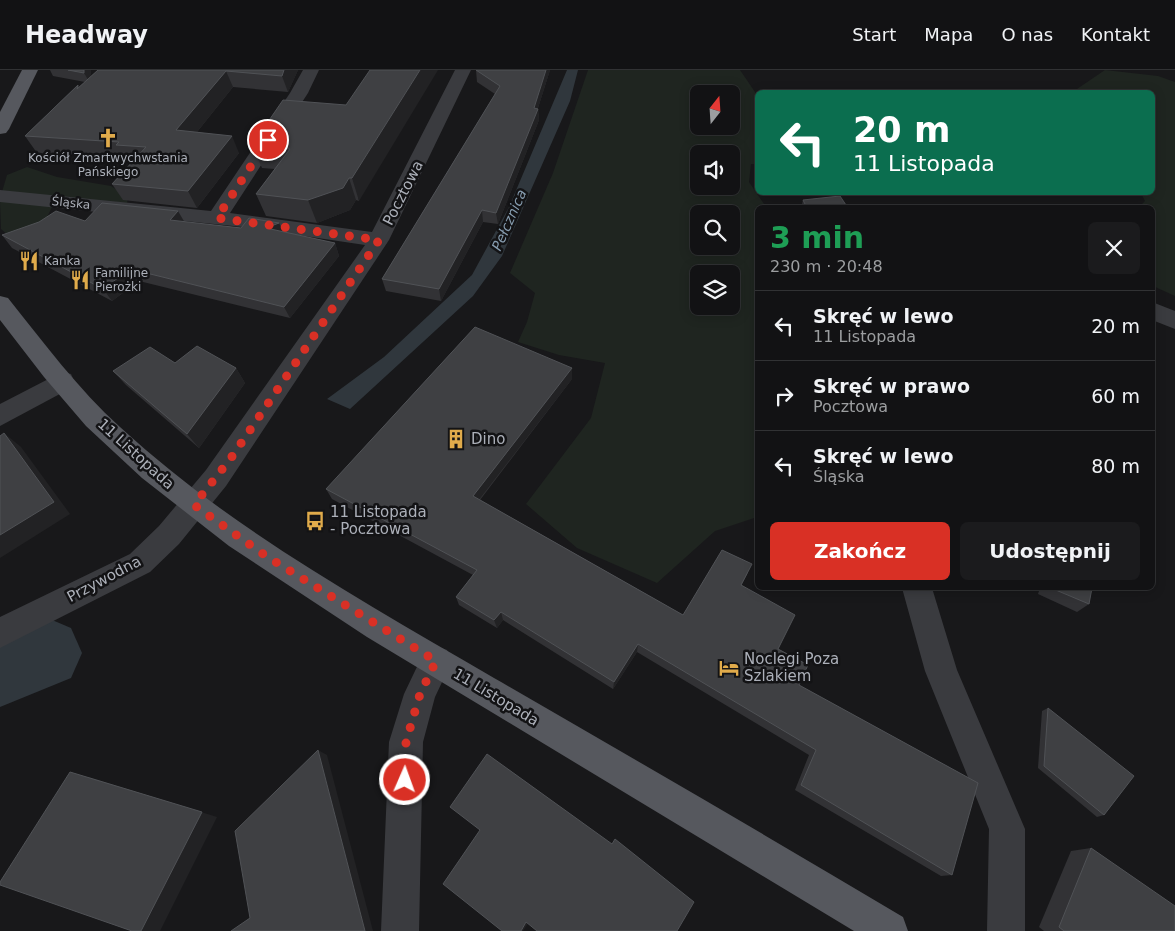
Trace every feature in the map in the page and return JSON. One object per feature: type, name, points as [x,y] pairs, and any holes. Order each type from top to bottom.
[{"type":"main road","points":[[0,129],[30,70]]},
{"type":"main road","name":"11 Listopada","points":[[0,304],[62,381],[109,433],[194,505],[266,556],[436,661],[730,834],[890,931]]},
{"type":"street","points":[[217,218],[299,93],[311,70]]},
{"type":"street","name":"Pocztowa","points":[[194,505],[231,458],[379,240],[463,70]]},
{"type":"street","name":"Śląska","points":[[0,196],[217,218],[379,240]]},
{"type":"street","points":[[1155,311],[1175,321]]},
{"type":"street","points":[[0,416],[62,381]]},
{"type":"street","name":"Przywodna","points":[[0,633],[140,563],[194,505]]},
{"type":"street","points":[[918,590],[941,671],[1007,829],[1006,931]]},
{"type":"street","points":[[400,931],[406,742],[420,694],[436,661]]},
{"type":"shaded area","points":[[588,70],[740,70],[755,92],[755,164],[751,164],[749,182],[755,191],[755,195],[758,195],[765,205],[755,205],[755,518],[715,531],[657,583],[577,548],[526,504],[591,418],[605,363],[559,355],[518,342],[527,322],[535,293],[510,273],[553,173]]},
{"type":"shaded area","points":[[1105,70],[1158,76],[1175,82],[1175,296],[1155,287],[1155,205],[1141,205],[1145,201],[1142,195],[1155,195],[1155,90],[1077,89]]},
{"type":"shaded area","points":[[27,167],[57,177],[111,186],[128,197],[127,203],[2,192],[7,175]]},
{"type":"shaded area","points":[[0,201],[53,205],[47,217],[14,240],[1,229]]},
{"type":"water","points":[[567,70],[578,70],[570,101],[502,256],[473,296],[350,409],[327,399],[384,357],[472,275],[509,207]]},
{"type":"building","points":[[68,70],[84,70],[84,73]]},
{"type":"building","points":[[98,70],[284,70],[282,76],[226,71],[176,130],[232,136],[188,191],[112,184],[146,147],[116,145],[119,142],[25,136],[78,85],[77,89]]},
{"type":"building","points":[[370,70],[420,70],[352,178],[349,178],[343,188],[308,200],[256,194],[290,149],[252,145],[283,100],[346,105]]},
{"type":"building","points":[[476,70],[546,70],[534,108],[538,109],[496,213],[482,210],[439,289],[382,279],[500,86]]},
{"type":"building","points":[[840,196],[846,205],[806,205],[803,200]]},
{"type":"building","points":[[102,203],[178,211],[170,220],[241,228],[249,218],[279,223],[266,228],[335,243],[284,307],[130,269],[103,289],[2,235],[39,222],[56,211],[85,221]]},
{"type":"building","points":[[475,327],[572,368],[473,496],[683,615],[722,550],[752,564],[741,585],[795,615],[778,649],[808,665],[799,685],[978,783],[952,875],[801,785],[816,750],[638,644],[614,682],[501,612],[494,620],[456,597],[477,570],[326,489]]},
{"type":"building","points":[[197,346],[236,368],[187,434],[113,371],[150,347],[175,363]]},
{"type":"building","points":[[4,433],[54,502],[0,535],[0,436]]},
{"type":"building","points":[[1056,590],[1092,590],[1089,604]]},
{"type":"building","points":[[1048,708],[1134,776],[1104,815],[1044,766]]},
{"type":"building","points":[[318,750],[365,931],[231,931],[250,918],[235,831]]},
{"type":"building","points":[[487,754],[612,844],[615,839],[694,902],[677,931],[537,931],[526,922],[521,931],[502,931],[443,884],[480,830],[450,807]]},
{"type":"building","points":[[70,772],[202,812],[141,931],[132,931],[0,885],[0,882]]},
{"type":"building","points":[[1091,848],[1175,906],[1175,931],[1064,931],[1059,927]]},
{"type":"waterway","name":"Pełcznica","points":[[0,670],[45,653]]},
{"type":"place","name":"Kościół Zmartwychwstania Pańskiego","points":[[108,138]]},
{"type":"place","name":"Kanka","points":[[29,261]]},
{"type":"place","name":"Familijne Pierożki","points":[[80,280]]},
{"type":"place","name":"Dino","points":[[456,439]]},
{"type":"place","name":"11 Listopada - Pocztowa","points":[[315,521]]},
{"type":"place","name":"Noclegi Poza Szlakiem","points":[[729,668]]},
{"type":"route","points":[[268,140],[217,218],[379,240],[352,283],[231,458],[194,505],[266,556],[436,661],[420,694],[406,742],[405,780]]}]
